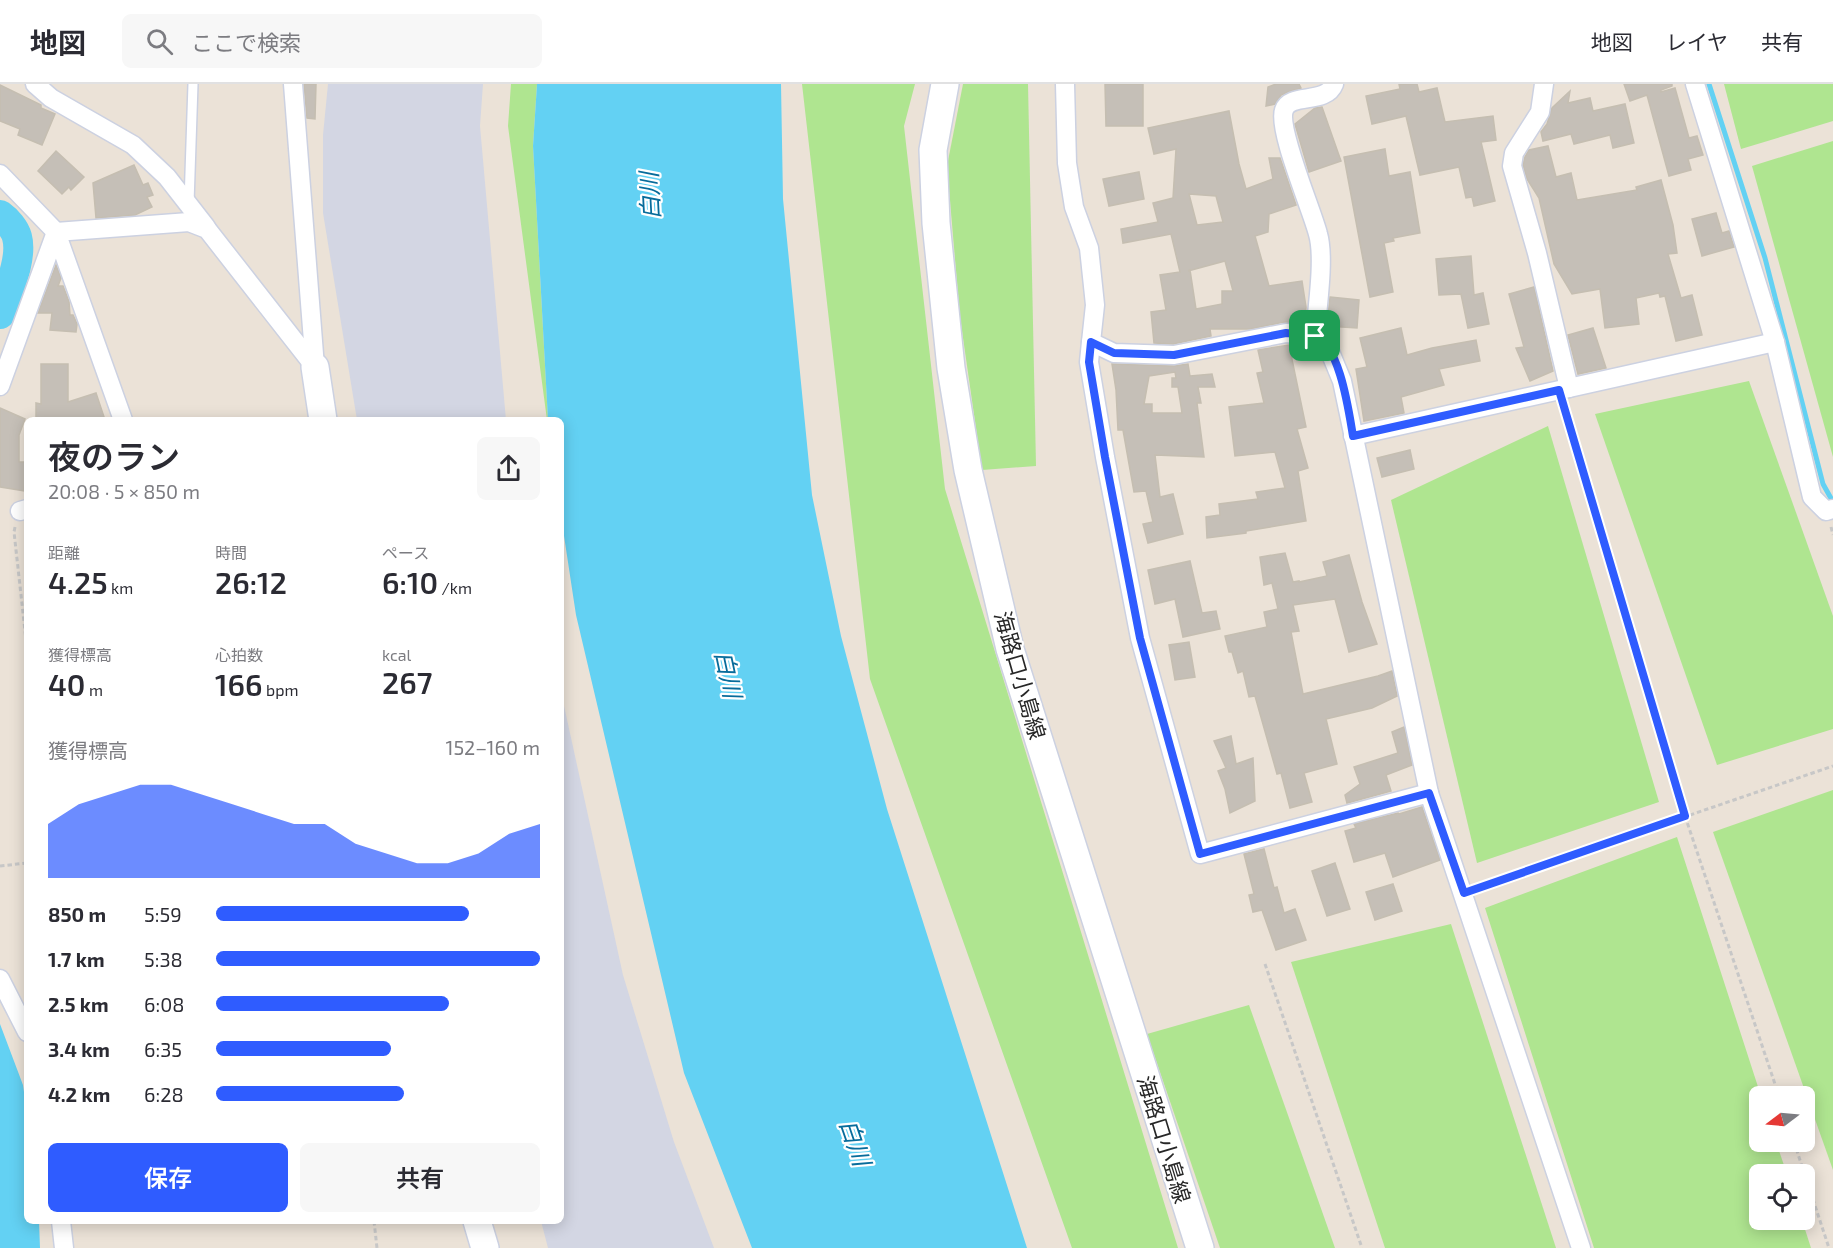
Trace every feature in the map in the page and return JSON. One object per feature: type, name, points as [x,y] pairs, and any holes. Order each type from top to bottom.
[{"type":"main road","name":"海路口小島線","points":[[945,84],[933,150],[936,223],[951,368],[968,470],[1010,649],[1200,1248]]},
{"type":"main road","points":[[315,367],[323,417]]},
{"type":"main road","points":[[478,1224],[485,1248]]},
{"type":"street","points":[[35,84],[51,99],[133,145],[167,177],[315,367]]},
{"type":"street","points":[[293,84],[315,367]]},
{"type":"street","points":[[1065,84],[1067,163],[1074,207],[1089,248],[1095,305],[1089,362],[1105,457],[1140,638],[1200,854],[1429,793]]},
{"type":"street","points":[[1315,336],[1320,262],[1319,237],[1288,143],[1283,114],[1285,106],[1291,102],[1326,94],[1334,84]]},
{"type":"street","points":[[1544,84],[1540,112],[1514,153],[1512,166],[1537,253],[1564,389]]},
{"type":"street","points":[[1695,84],[1775,342],[1812,497],[1826,511],[1833,509]]},
{"type":"street","points":[[0,174],[56,232],[122,417]]},
{"type":"street","points":[[56,232],[189,222],[207,229]]},
{"type":"street","points":[[0,386],[56,232]]},
{"type":"street","points":[[1091,342],[1114,353],[1174,355],[1286,333],[1315,336],[1328,347],[1342,381],[1429,793],[1581,1248]]},
{"type":"street","points":[[1353,436],[1775,342]]},
{"type":"street","points":[[0,979],[24,1026]]},
{"type":"street","points":[[61,1224],[64,1248]]},
{"type":"lane","points":[[189,205],[193,84]]},
{"type":"path","points":[[1564,389],[1685,816],[1776,1086]]},
{"type":"path","points":[[24,510],[14,532],[24,622]]},
{"type":"path","points":[[1464,893],[1833,765]]},
{"type":"path","points":[[0,866],[24,863]]},
{"type":"path","points":[[1265,964],[1362,1248]]},
{"type":"path","points":[[1797,1152],[1829,1248]]},
{"type":"path","points":[[374,1224],[377,1248]]},
{"type":"shaded area","points":[[328,84],[483,84],[480,126],[506,417],[357,417],[323,213],[323,135]]},
{"type":"shaded area","points":[[564,706],[623,975],[674,1142],[714,1248],[548,1248],[542,1224],[564,1224]]},
{"type":"green space","points":[[511,84],[537,84],[533,146],[548,417],[547,417],[508,126]]},
{"type":"green space","points":[[802,84],[915,84],[904,126],[945,489],[1178,1248],[1072,1248],[870,679]]},
{"type":"green space","points":[[963,84],[1028,84],[1036,466],[982,470],[960,317],[947,166]]},
{"type":"green space","points":[[1724,84],[1833,84],[1833,121],[1741,149]]},
{"type":"green space","points":[[1833,141],[1833,457],[1752,166]]},
{"type":"green space","points":[[1749,381],[1833,616],[1833,729],[1717,765],[1595,414]]},
{"type":"green space","points":[[1548,426],[1659,802],[1477,863],[1391,500]]},
{"type":"green space","points":[[1833,790],[1833,1170],[1815,1119],[1815,1086],[1803,1086],[1713,832]]},
{"type":"green space","points":[[1677,837],[1758,1086],[1749,1086],[1749,1152],[1779,1152],[1784,1164],[1749,1164],[1749,1230],[1805,1230],[1811,1248],[1594,1248],[1485,908]]},
{"type":"green space","points":[[1451,924],[1556,1248],[1385,1248],[1291,962]]},
{"type":"green space","points":[[1249,1005],[1335,1248],[1220,1248],[1147,1034]]},
{"type":"water","name":"白川","points":[[537,84],[781,84],[783,199],[812,495],[841,636],[887,809],[1027,1248],[752,1248],[684,1073],[576,615],[564,536],[564,417],[548,417],[533,146]]},
{"type":"water","points":[[0,1024],[23,1085],[24,1224],[39,1224],[40,1248],[0,1248]]},
{"type":"building","points":[[304,84],[316,84],[315,119],[307,118]]},
{"type":"building","points":[[1105,84],[1143,84],[1143,126],[1106,126]]},
{"type":"building","points":[[1276,84],[1299,84],[1301,88],[1281,95],[1275,104],[1266,106],[1268,87]]},
{"type":"building","points":[[1399,84],[1417,84],[1419,92],[1437,88],[1445,122],[1493,116],[1496,140],[1481,142],[1495,201],[1474,206],[1472,197],[1466,198],[1459,167],[1420,175],[1406,116],[1372,124],[1366,96],[1400,89]]},
{"type":"building","points":[[1624,84],[1672,84],[1661,92],[1675,88],[1689,138],[1697,136],[1703,155],[1688,159],[1691,170],[1669,176],[1647,95],[1630,101]]},
{"type":"building","points":[[0,85],[55,114],[42,145],[18,135],[20,129],[0,121]]},
{"type":"building","points":[[1570,91],[1568,103],[1590,98],[1593,111],[1625,104],[1634,143],[1613,148],[1610,135],[1574,144],[1571,134],[1543,141],[1541,132],[1547,124],[1552,108]]},
{"type":"building","points":[[1322,107],[1341,161],[1309,172],[1295,124],[1315,108]]},
{"type":"building","points":[[1229,111],[1246,189],[1273,179],[1269,158],[1280,158],[1296,205],[1269,214],[1268,232],[1255,236],[1269,286],[1302,281],[1306,307],[1305,319],[1297,320],[1298,323],[1284,322],[1250,329],[1210,329],[1211,336],[1173,344],[1154,343],[1151,312],[1166,310],[1160,275],[1180,272],[1171,234],[1123,243],[1121,229],[1158,222],[1153,203],[1173,198],[1176,149],[1154,154],[1148,128]],"holes":[[[1189,194],[1216,196],[1223,222],[1197,225]],[[1225,261],[1233,291],[1222,291],[1222,304],[1196,309],[1190,270]]]},
{"type":"building","points":[[1548,146],[1556,177],[1571,173],[1577,200],[1637,190],[1636,187],[1661,180],[1673,225],[1677,253],[1668,254],[1681,298],[1692,295],[1702,335],[1676,341],[1665,296],[1660,297],[1659,293],[1636,298],[1639,324],[1605,328],[1600,289],[1572,294],[1554,264],[1539,198],[1527,179],[1523,165],[1529,150]]},
{"type":"building","points":[[1385,149],[1389,176],[1410,172],[1420,233],[1393,238],[1394,241],[1384,243],[1393,292],[1370,297],[1344,157]]},
{"type":"building","points":[[56,151],[84,177],[71,190],[69,187],[62,194],[38,171]]},
{"type":"building","points":[[134,165],[143,185],[148,183],[153,195],[147,197],[152,207],[135,215],[96,218],[93,183]]},
{"type":"building","points":[[1139,172],[1144,199],[1109,206],[1103,179]]},
{"type":"building","points":[[1716,213],[1722,233],[1729,231],[1734,247],[1702,256],[1692,219]]},
{"type":"building","points":[[1471,256],[1474,295],[1483,293],[1489,324],[1468,328],[1461,294],[1439,295],[1436,259]]},
{"type":"building","points":[[56,265],[61,278],[58,286],[63,286],[69,302],[70,315],[73,315],[77,324],[76,332],[50,330],[52,313],[38,313]]},
{"type":"building","points":[[1534,287],[1553,371],[1530,381],[1516,348],[1524,347],[1509,294]]},
{"type":"building","points":[[1330,297],[1359,300],[1357,328],[1327,326]]},
{"type":"building","points":[[1401,328],[1407,355],[1476,340],[1480,361],[1439,369],[1444,385],[1401,397],[1404,413],[1364,421],[1356,369],[1367,367],[1360,338]]},
{"type":"building","points":[[1593,328],[1606,368],[1578,374],[1568,335]]},
{"type":"building","points":[[1289,345],[1306,427],[1297,429],[1308,468],[1298,471],[1306,521],[1207,538],[1206,517],[1220,515],[1219,504],[1258,499],[1256,492],[1285,488],[1275,452],[1235,456],[1229,407],[1264,403],[1257,373],[1263,372],[1258,350]]},
{"type":"building","points":[[41,364],[68,364],[68,402],[96,393],[104,417],[36,417],[36,403],[41,404]]},
{"type":"building","points":[[1112,364],[1174,366],[1188,364],[1190,376],[1212,374],[1215,387],[1198,387],[1201,403],[1197,403],[1204,457],[1155,455],[1160,497],[1173,494],[1183,534],[1148,543],[1143,524],[1153,522],[1146,491],[1134,492],[1123,430],[1118,430]],"holes":[[[1175,372],[1176,378],[1172,378],[1172,387],[1178,387],[1182,413],[1152,413],[1152,404],[1144,404],[1149,376]]]},
{"type":"building","points":[[0,408],[24,419],[19,435],[19,462],[24,462],[24,491],[0,487]]},
{"type":"building","points":[[1410,450],[1414,469],[1382,477],[1377,458]]},
{"type":"building","points":[[1285,553],[1293,582],[1327,576],[1323,562],[1349,555],[1377,644],[1349,652],[1335,599],[1293,605],[1299,631],[1291,632],[1303,694],[1392,671],[1397,696],[1372,708],[1326,719],[1337,764],[1304,773],[1312,802],[1290,808],[1281,773],[1277,774],[1255,696],[1249,697],[1243,671],[1238,673],[1225,636],[1267,627],[1264,612],[1278,609],[1272,583],[1264,585],[1260,557]]},
{"type":"building","points":[[1190,561],[1202,613],[1216,611],[1220,629],[1183,637],[1175,599],[1155,604],[1148,570]]},
{"type":"building","points":[[1189,642],[1195,677],[1175,680],[1169,645]]},
{"type":"building","points":[[1404,727],[1412,765],[1386,775],[1391,791],[1347,803],[1345,795],[1360,784],[1354,767],[1398,753],[1392,732]]},
{"type":"building","points":[[1231,736],[1236,764],[1253,758],[1255,801],[1230,813],[1218,771],[1226,768],[1214,741]]},
{"type":"building","points":[[1422,807],[1440,860],[1393,877],[1385,853],[1354,862],[1345,831],[1356,828],[1354,824]]},
{"type":"building","points":[[1264,849],[1274,888],[1277,887],[1284,913],[1295,909],[1306,940],[1276,950],[1262,910],[1253,912],[1249,895],[1254,894],[1244,854]]},
{"type":"building","points":[[1335,863],[1350,909],[1327,916],[1312,871]]},
{"type":"building","points":[[1393,884],[1402,911],[1375,920],[1366,892]]},
{"type":"waterway","points":[[1709,84],[1765,258],[1823,484],[1833,502]]},
{"type":"waterway","points":[[0,215],[14,231],[18,246],[13,276],[0,314]]},
{"type":"route","points":[[1286,333],[1315,336],[1328,347],[1342,381],[1353,436],[1559,390],[1685,816],[1464,893],[1429,793],[1200,854],[1140,638],[1089,362],[1091,342],[1114,353],[1174,355],[1286,333]]}]
